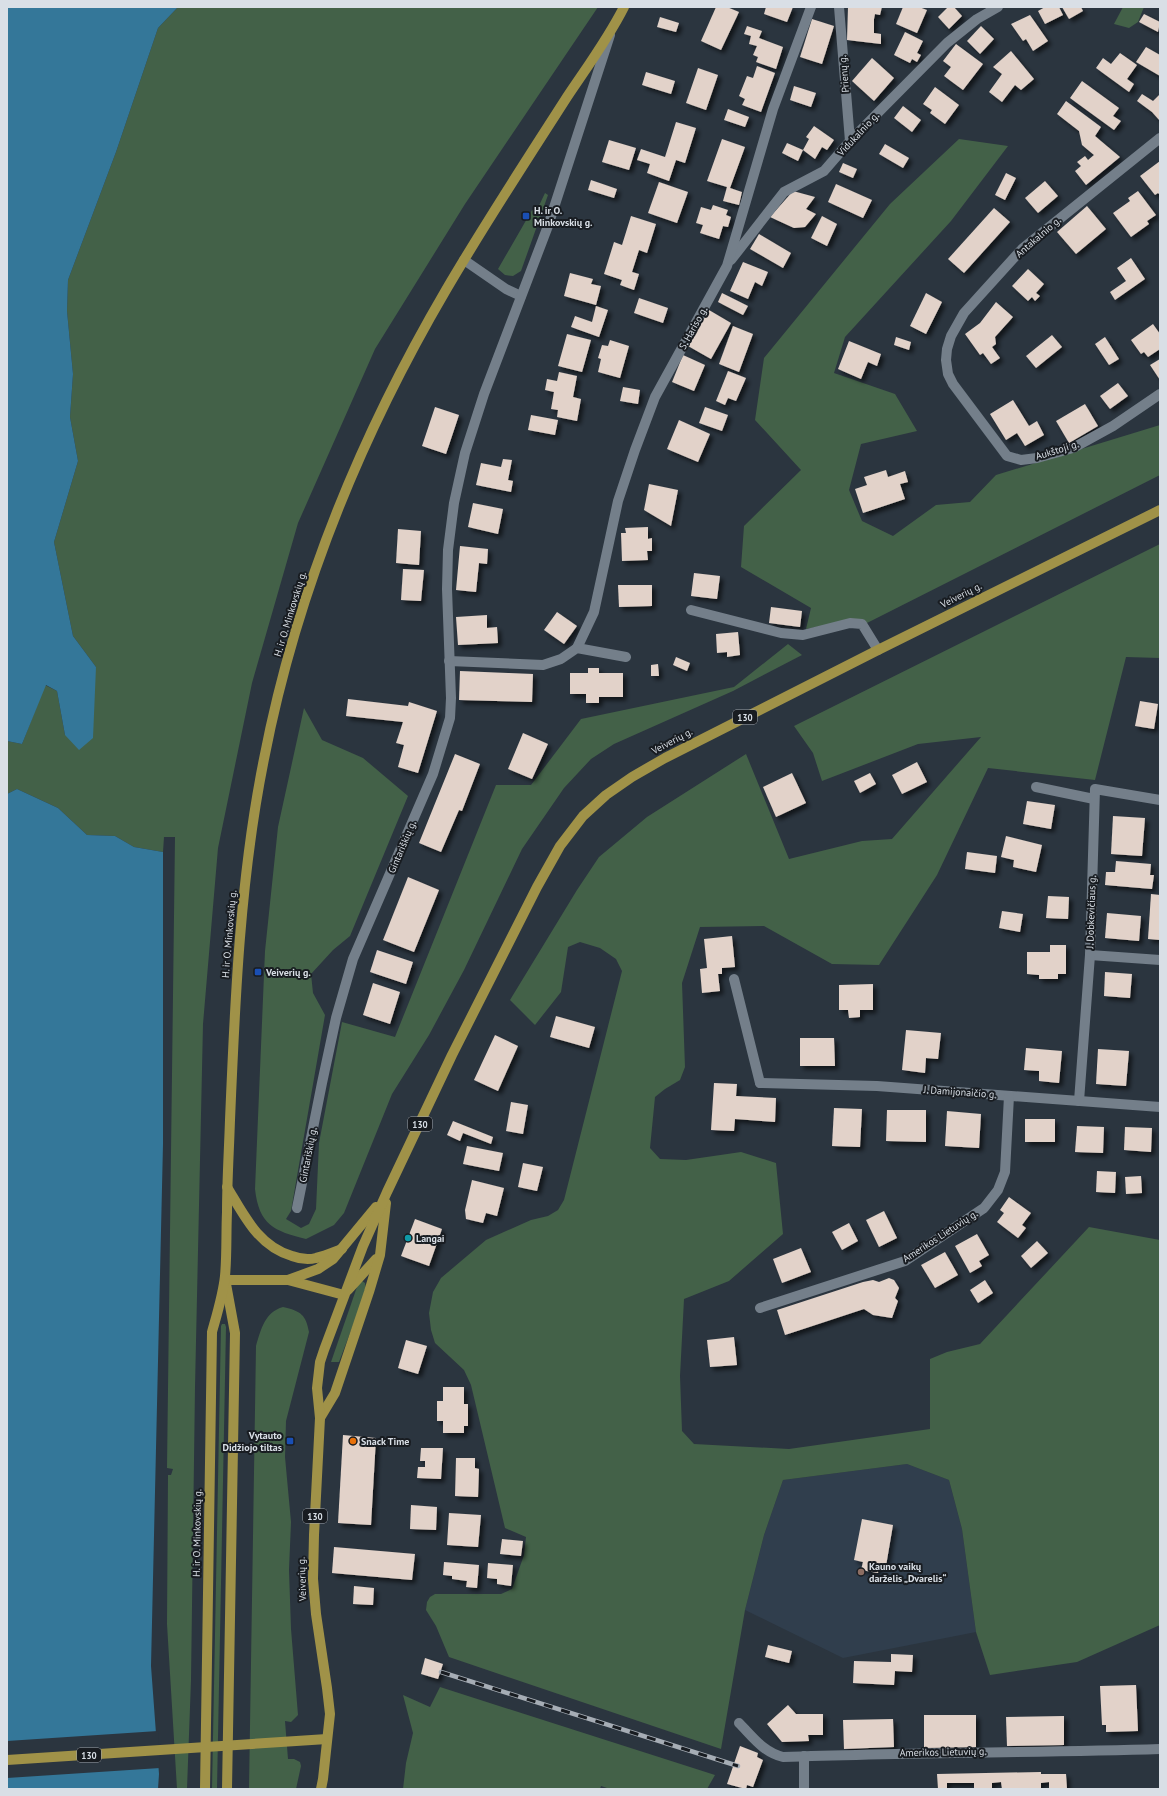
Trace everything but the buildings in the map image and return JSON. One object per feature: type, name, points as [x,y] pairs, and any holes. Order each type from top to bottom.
[{"type":"main road","name":"H. ir O. Minkovskių g.","points":[[227,1789],[235,1333],[225,1280],[227,1187],[235,1002],[241,918],[250,842],[264,758],[280,689],[303,608],[326,540],[356,466],[405,362],[464,260],[613,28],[624,7]]},
{"type":"main road","name":"Veiverių g.","points":[[321,1789],[330,1714],[328,1688],[316,1614],[313,1579],[320,1418],[318,1388],[320,1362],[363,1246],[387,1192],[452,1055],[537,886],[560,846],[584,816],[606,795],[638,773],[878,650],[1160,510]]},
{"type":"main road","points":[[227,1187],[254,1232],[271,1247],[284,1254],[302,1259],[316,1258],[342,1249]]},
{"type":"main road","points":[[288,1280],[318,1269],[333,1259],[387,1192]]},
{"type":"main road","name":"Veiverių g.","points":[[320,1418],[335,1393],[380,1255],[387,1192]]},
{"type":"main road","points":[[225,1280],[288,1280],[344,1295],[380,1255]]},
{"type":"main road","name":"H. ir O. Minkovskių g.","points":[[205,1789],[212,1332],[225,1280]]},
{"type":"main road","name":"130","points":[[7,1760],[327,1739]]},
{"type":"street","name":"S. Hariso g.","points":[[577,648],[594,612],[618,501],[655,397],[727,266],[773,108],[811,7]]},
{"type":"street","name":"Prienų g.","points":[[839,7],[850,141]]},
{"type":"street","name":"Vidukalnio g.","points":[[727,266],[784,192],[824,171],[850,141],[947,42],[978,19],[998,7]]},
{"type":"street","name":"H. ir O. Minkovskių g.","points":[[449,661],[446,589],[447,558],[454,503],[465,453],[484,394],[559,193],[613,28]]},
{"type":"street","name":"Antakalnio g.","points":[[946,360],[946,349],[951,336],[964,313],[1022,249],[1160,138]]},
{"type":"street","points":[[464,260],[506,289],[521,296]]},
{"type":"street","name":"Aukštoji g.","points":[[946,360],[948,374],[953,384],[1007,456],[1021,460],[1037,458],[1073,448],[1113,426],[1160,394]]},
{"type":"street","points":[[691,610],[781,633],[803,635],[850,623],[862,624],[878,650]]},
{"type":"street","points":[[449,661],[543,665],[561,659],[577,648],[626,657]]},
{"type":"street","name":"Gintariškių g.","points":[[298,1208],[336,1018],[353,959],[433,774],[450,718],[451,698],[449,661]]},
{"type":"street","points":[[1036,787],[1094,799],[1095,788],[1160,800]]},
{"type":"street","name":"J. Dobkevičiaus g.","points":[[1079,1101],[1090,954],[1094,799]]},
{"type":"street","points":[[1090,954],[1160,960]]},
{"type":"street","name":"J. Damijonaičio g.","points":[[734,979],[760,1083],[877,1086],[1160,1107]]},
{"type":"street","name":"Amerikos Lietuvių g.","points":[[760,1308],[905,1261],[984,1208],[998,1190],[1005,1172],[1009,1096]]},
{"type":"street","name":"Amerikos Lietuvių g.","points":[[739,1723],[772,1754],[783,1757],[1160,1749]]},
{"type":"street","points":[[804,1756],[804,1789]]},
{"type":"shaded area","name":"Kauno vaikų darželis „Dvarelis“","points":[[907,1464],[949,1480],[962,1529],[976,1632],[843,1658],[745,1610],[764,1535],[783,1480]]},
{"type":"green space","points":[[178,7],[598,7],[465,204],[375,349],[298,523],[252,683],[218,848],[203,1024],[195,1387],[191,1680],[187,1789],[177,1789],[167,1624],[168,1475],[171,1475],[173,1469],[167,1468],[175,837],[164,837],[163,852],[134,847],[115,836],[87,835],[58,808],[17,789],[7,794],[7,741],[22,744],[45,685],[57,691],[65,735],[96,667],[73,636],[54,542],[78,461],[70,417],[73,374],[67,311],[68,280],[116,152],[158,28]]},
{"type":"green space","points":[[1123,7],[1144,7],[1138,22],[1129,28],[1114,24]]},
{"type":"green space","points":[[959,139],[1008,146],[951,221],[845,337],[834,373],[895,394],[917,431],[861,444],[849,490],[862,521],[893,536],[936,505],[970,502],[996,475],[1160,425],[1160,475],[867,623],[859,619],[806,629],[811,608],[741,567],[744,526],[801,470],[755,420],[764,358],[890,204]]},
{"type":"green space","points":[[545,193],[548,195],[521,271],[513,276],[505,275],[498,269],[532,210],[536,212]]},
{"type":"green space","points":[[1160,544],[1160,658],[1126,657],[1095,780],[988,768],[937,875],[879,965],[832,964],[764,926],[700,927],[682,983],[685,1067],[680,1080],[655,1097],[650,1148],[660,1159],[686,1160],[741,1152],[776,1163],[783,1234],[729,1281],[684,1299],[680,1376],[682,1431],[694,1444],[789,1449],[930,1429],[930,1359],[947,1352],[980,1344],[1089,1227],[1160,1240],[1160,1625],[1077,1662],[990,1675],[976,1632],[962,1529],[949,1480],[907,1464],[783,1480],[764,1535],[745,1610],[721,1749],[449,1657],[436,1626],[426,1610],[427,1602],[430,1597],[435,1594],[501,1594],[512,1589],[524,1555],[526,1537],[505,1528],[471,1385],[464,1370],[435,1343],[431,1330],[429,1313],[433,1292],[441,1278],[486,1240],[531,1220],[548,1216],[558,1210],[564,1200],[622,971],[616,959],[600,948],[580,942],[568,947],[561,992],[535,1025],[510,1000],[577,890],[599,857],[647,817],[746,754],[789,859],[862,841],[892,839],[981,737],[918,744],[822,781],[813,753],[794,726]]},
{"type":"green space","points":[[788,644],[802,655],[733,691],[614,744],[591,759],[564,788],[522,849],[464,970],[429,1035],[392,1094],[344,1213],[334,1225],[306,1239],[285,1233],[264,1219],[257,1201],[255,1189],[265,951],[278,827],[304,708],[322,740],[363,758],[408,796],[350,936],[333,950],[311,974],[313,993],[325,1015],[291,1211],[286,1219],[301,1228],[309,1224],[316,1209],[319,1143],[342,1022],[395,1037],[496,785],[531,785],[581,719],[734,687]]},
{"type":"green space","points":[[362,1281],[365,1283],[366,1291],[339,1362],[331,1362],[358,1284]]},
{"type":"green space","points":[[283,1307],[294,1310],[302,1315],[306,1321],[309,1332],[286,1421],[285,1457],[291,1522],[289,1570],[291,1629],[298,1715],[291,1722],[285,1721],[288,1759],[294,1759],[300,1762],[301,1766],[296,1789],[249,1789],[256,1346],[262,1328],[268,1317],[277,1309]]},
{"type":"green space","points":[[222,1324],[225,1324],[226,1327],[217,1789],[212,1789],[221,1326]]},
{"type":"green space","points":[[440,1687],[715,1775],[707,1789],[610,1789],[601,1786],[600,1789],[403,1789],[406,1763],[413,1733],[403,1695],[430,1707]]},
{"type":"water","points":[[7,7],[178,7],[158,28],[116,152],[68,280],[67,311],[73,374],[70,417],[78,461],[54,542],[73,636],[96,667],[93,738],[79,750],[65,735],[57,691],[46,685],[22,744],[7,741]]},
{"type":"water","points":[[17,789],[58,808],[87,835],[115,836],[134,847],[163,852],[163,1144],[151,1666],[159,1774],[158,1789],[7,1789],[7,794]]},
{"type":"pier","points":[[158,1731],[160,1768],[7,1778],[7,1741]]},
{"type":"railway","points":[[441,1672],[738,1766]]},
{"type":"place","name":"H. ir O. Minkovskių g.","points":[[526,216]]},
{"type":"place","name":"Veiverių g.","points":[[258,972]]},
{"type":"place","name":"Langai","points":[[408,1238]]},
{"type":"place","name":"Vytauto Didžiojo tiltas","points":[[290,1441]]},
{"type":"place","name":"Snack Time","points":[[353,1441]]},
{"type":"place","name":"Kauno vaikų darželis „Dvarelis“","points":[[861,1572]]}]
